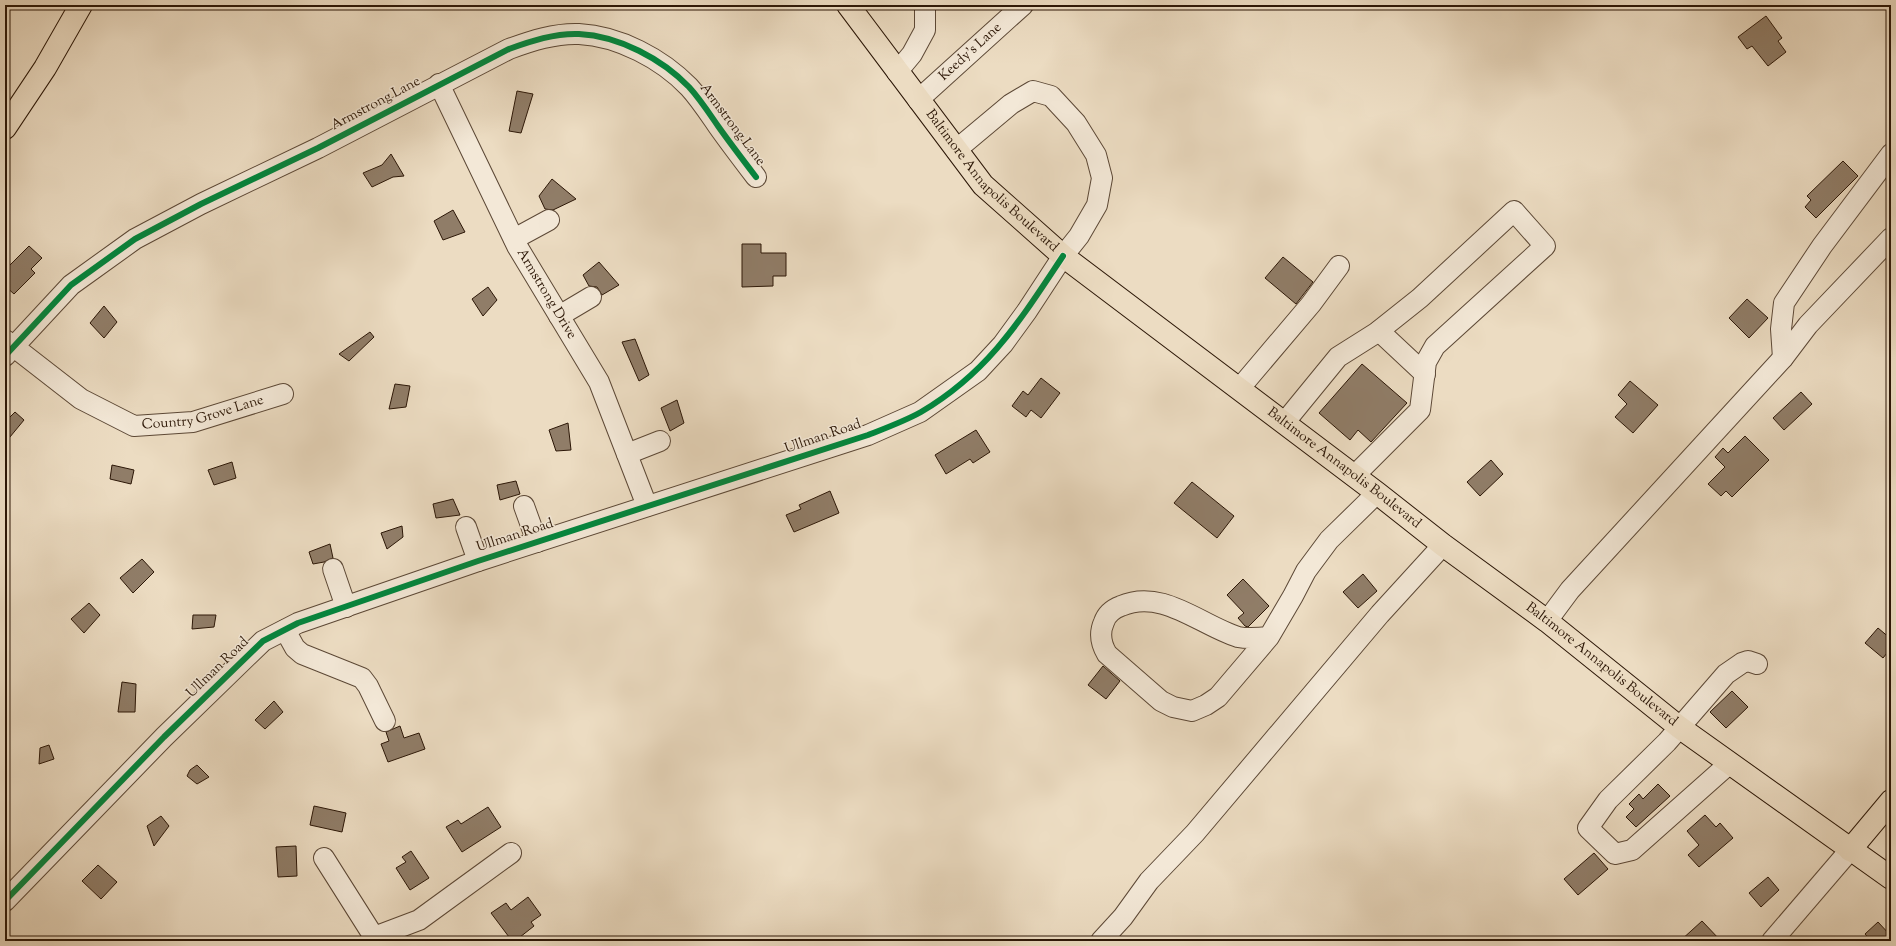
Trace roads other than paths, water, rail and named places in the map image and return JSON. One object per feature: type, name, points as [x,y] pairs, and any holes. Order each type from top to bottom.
[{"type":"main road","points":[[5,128],[45,68],[81,5]]},
{"type":"main road","name":"Baltimore Annapolis Boulevard","points":[[848,5],[983,185],[1063,256],[1377,493],[1443,545],[1547,621],[1679,727],[1891,878]]},
{"type":"main road","points":[[1850,850],[1891,801]]},
{"type":"street","points":[[897,72],[912,54],[925,30],[926,5]]},
{"type":"street","name":"Keedy's Lane","points":[[918,100],[1023,5]]},
{"type":"street","name":"Armstrong Lane","points":[[8,347],[71,285],[135,239],[201,204],[318,148],[508,49],[533,40],[561,35],[580,34],[616,41],[646,53],[672,70],[685,84],[704,106],[756,177]]},
{"type":"street","name":"Armstrong Drive","points":[[439,84],[514,239],[599,382],[647,506]]},
{"type":"street","name":"Ullman Road","points":[[5,901],[164,737],[264,641],[298,623],[478,561],[868,435],[920,412],[978,371],[1003,344],[1063,256],[1079,236],[1097,205],[1102,178],[1096,155],[1076,124],[1051,96],[1033,91],[1011,104],[956,150]]},
{"type":"street","points":[[1783,358],[1781,329],[1784,302],[1822,246],[1891,154]]},
{"type":"street","points":[[1284,423],[1338,357],[1380,331],[1420,298],[1514,211],[1545,246],[1435,346],[1426,362],[1420,410],[1354,476]]},
{"type":"street","points":[[514,239],[549,220]]},
{"type":"street","points":[[1547,621],[1570,590],[1783,358],[1808,325],[1891,238]]},
{"type":"street","points":[[1239,389],[1311,304],[1339,266]]},
{"type":"street","points":[[560,316],[591,297]]},
{"type":"street","points":[[1380,331],[1425,374]]},
{"type":"street","name":"Country Grove Lane","points":[[8,347],[81,399],[134,426],[193,422],[283,394]]},
{"type":"street","points":[[628,454],[660,440]]},
{"type":"street","points":[[1269,637],[1240,637],[1207,624],[1171,606],[1144,600],[1128,603],[1112,610],[1105,617],[1101,635],[1103,647],[1107,654],[1161,701],[1173,707],[1192,711],[1206,705],[1218,697],[1269,637],[1306,571],[1329,540],[1377,493]]},
{"type":"street","points":[[524,506],[537,542]]},
{"type":"street","points":[[466,527],[478,561]]},
{"type":"street","points":[[1101,941],[1123,917],[1149,881],[1195,833],[1380,614],[1443,545]]},
{"type":"street","points":[[332,570],[346,607]]},
{"type":"street","points":[[285,630],[295,648],[302,654],[362,678],[368,686],[385,721]]},
{"type":"street","points":[[1730,763],[1632,850],[1615,854],[1588,828],[1608,800],[1667,742],[1731,670],[1748,661],[1757,664]]},
{"type":"street","points":[[1772,941],[1850,850]]},
{"type":"street","points":[[324,858],[373,939],[420,920],[511,853]]}]
